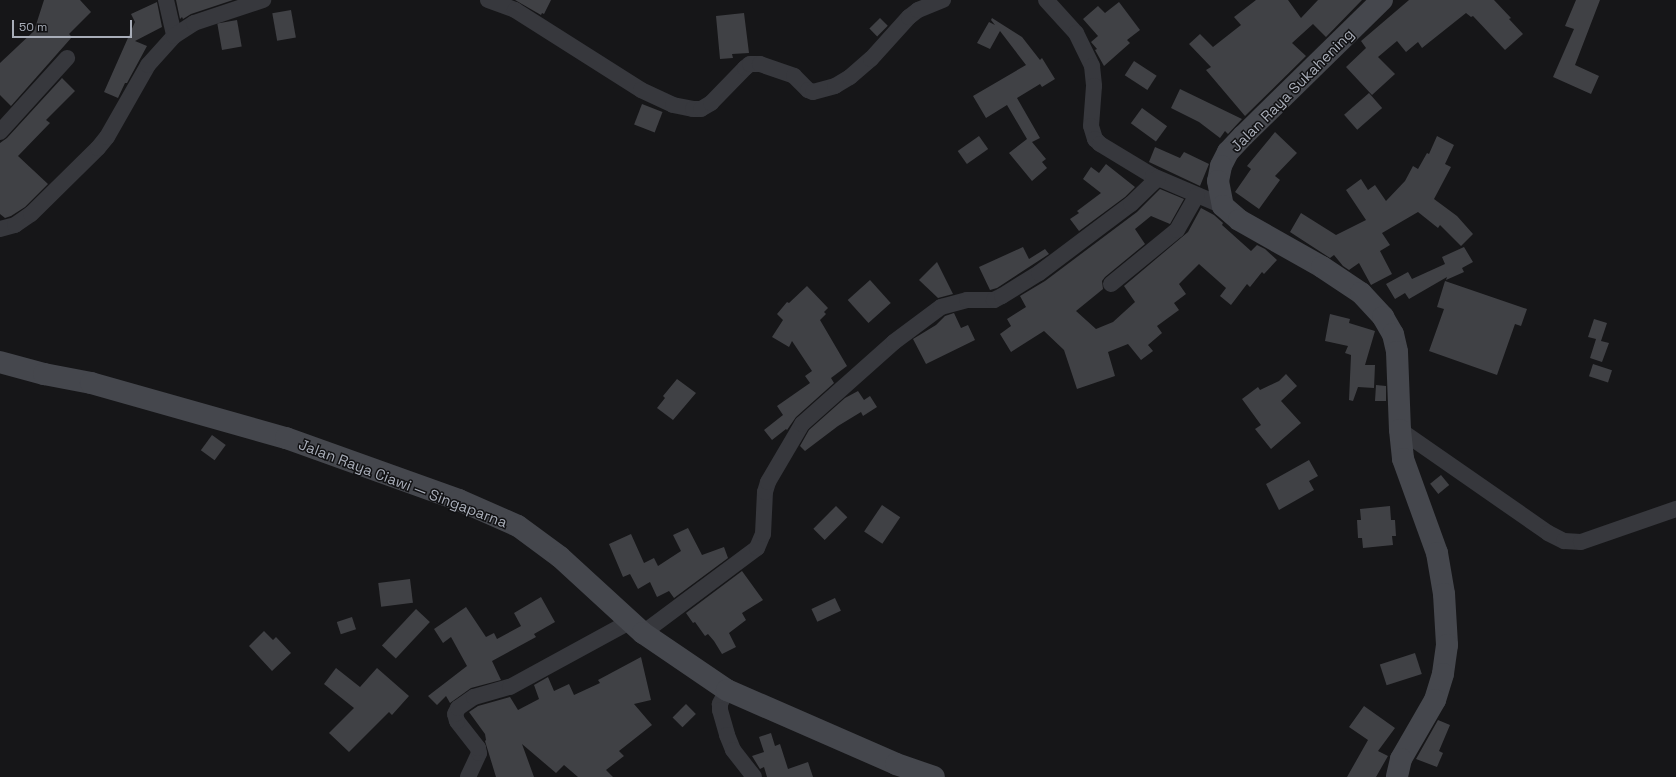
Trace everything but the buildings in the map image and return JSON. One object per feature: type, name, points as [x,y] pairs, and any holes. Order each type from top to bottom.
[{"type":"main road","name":"Jalan Raya Sukahening","points":[[1223,206],[1218,181],[1221,166],[1228,152],[1382,0]]},
{"type":"main road","points":[[1223,206],[1239,220],[1322,267],[1360,293],[1383,317],[1393,334],[1397,352],[1400,430],[1403,459],[1437,553],[1444,594],[1447,645],[1443,674],[1435,700],[1401,759],[1397,777]]},
{"type":"main road","name":"Jalan Raya Ciawi — Singaparna","points":[[0,362],[44,374],[91,383],[286,438],[459,500],[518,526],[560,557],[636,627],[727,690],[896,764],[934,777]]},
{"type":"street","points":[[166,0],[174,36]]},
{"type":"street","points":[[0,229],[15,225],[31,214],[98,148],[107,137],[148,65],[174,36],[194,23],[263,0]]},
{"type":"street","points":[[488,0],[515,10],[641,90],[673,105],[693,109],[701,109],[711,104],[750,64],[760,64],[794,76],[808,90],[813,92],[835,86],[850,77],[871,59],[909,17],[918,10],[942,0]]},
{"type":"street","points":[[1046,0],[1076,33],[1092,66],[1094,86],[1091,126],[1095,139],[1100,144],[1158,178],[1223,206]]},
{"type":"street","points":[[0,132],[67,58]]},
{"type":"street","points":[[468,777],[479,753],[478,748],[457,721],[455,714],[458,708],[474,697],[510,687],[636,627],[757,548],[763,534],[765,492],[768,482],[802,424],[899,337],[941,307],[967,300],[994,300],[1039,273],[1131,204],[1158,178]]},
{"type":"street","points":[[1111,284],[1177,230],[1197,195]]},
{"type":"street","points":[[1400,430],[1548,533],[1564,541],[1581,542],[1676,509]]},
{"type":"street","points":[[727,690],[720,704],[726,735],[733,750],[754,777]]}]
